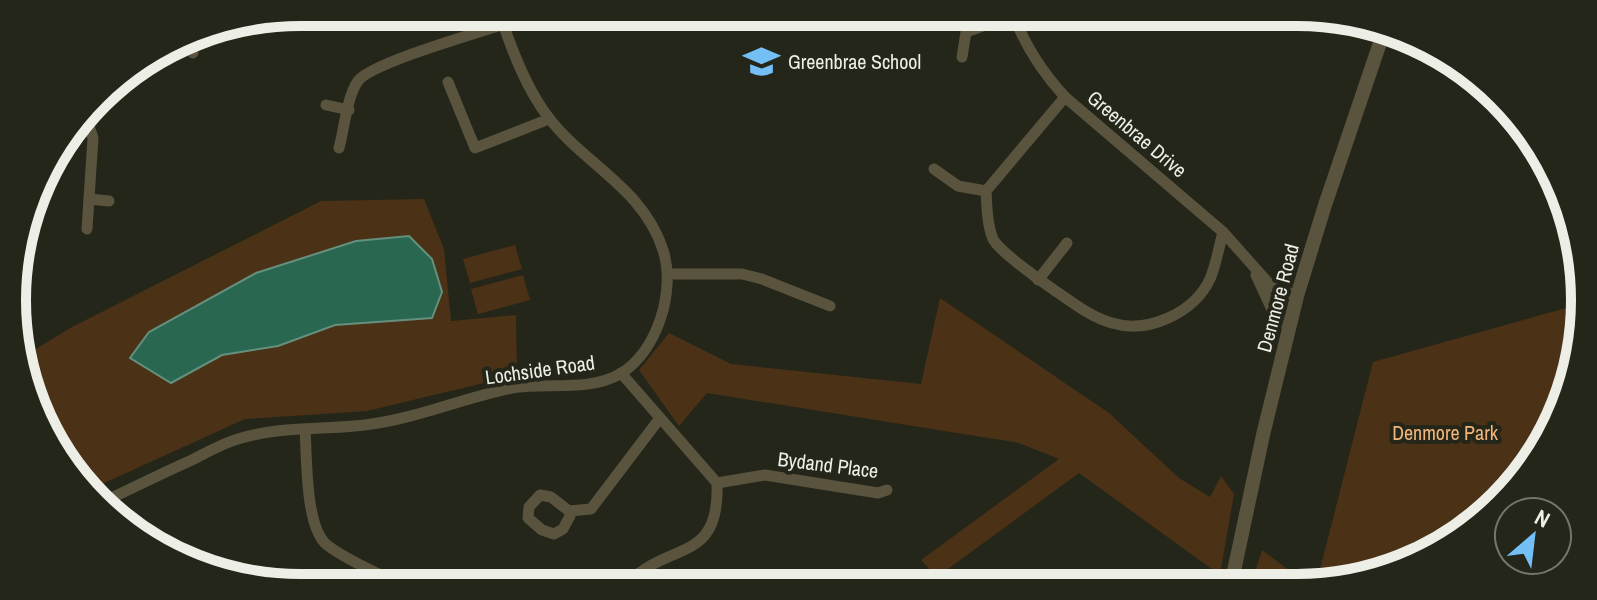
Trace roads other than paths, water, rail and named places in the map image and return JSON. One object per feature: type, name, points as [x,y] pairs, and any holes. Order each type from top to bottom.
[{"type":"street","points":[[339,148],[357,82],[366,74],[484,26]]},
{"type":"street","name":"Lochside Road","points":[[111,498],[235,439],[269,432],[366,425],[515,388],[605,380],[621,373],[639,355],[654,331],[666,293],[668,274],[664,253],[648,217],[631,196],[549,119],[533,93],[505,26]]},
{"type":"street","points":[[962,57],[966,32],[983,26]]},
{"type":"street","name":"Greenbrae Drive","points":[[1018,26],[1042,71],[1065,97],[1223,232],[1272,287],[1297,296]]},
{"type":"street","name":"Denmore Road","points":[[1233,574],[1242,523],[1297,296],[1381,40]]},
{"type":"street","points":[[191,49],[193,53]]},
{"type":"street","points":[[448,82],[475,148],[549,119]]},
{"type":"street","points":[[1065,97],[986,191],[994,241],[1038,280],[1092,315],[1113,324],[1132,326],[1171,318],[1198,298],[1210,278],[1223,232]]},
{"type":"street","points":[[326,105],[349,110]]},
{"type":"street","points":[[87,229],[93,138],[89,126]]},
{"type":"street","points":[[934,169],[958,186],[986,191]]},
{"type":"street","points":[[89,199],[109,201]]},
{"type":"street","points":[[1038,280],[1067,243]]},
{"type":"street","name":"Greenbrae Drive","points":[[1251,265],[1274,314],[1289,328]]},
{"type":"street","points":[[668,274],[742,274],[830,306]]},
{"type":"street","points":[[621,373],[717,483],[716,508],[706,536],[695,546],[643,568],[637,574]]},
{"type":"street","points":[[569,511],[591,509],[660,418]]},
{"type":"street","points":[[305,429],[313,519],[318,535],[327,545],[379,574]]},
{"type":"street","name":"Bydand Place","points":[[717,483],[765,475],[878,493],[887,490]]},
{"type":"place","name":"Greenbrae School","points":[[762,62]]},
{"type":"park label","name":"Denmore Park","points":[[1445,433]]}]
